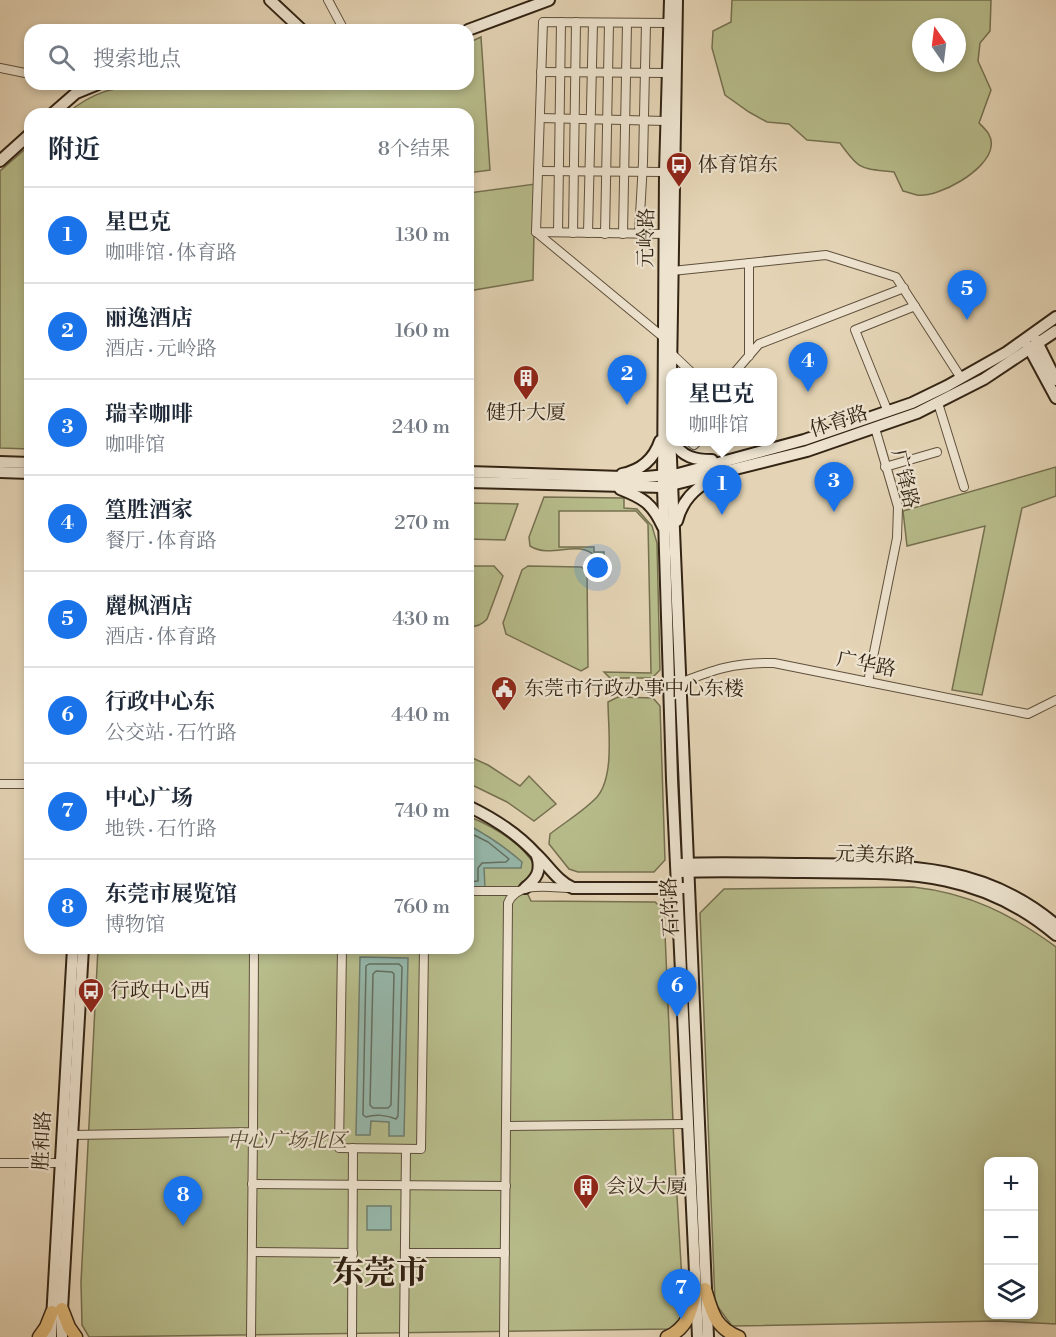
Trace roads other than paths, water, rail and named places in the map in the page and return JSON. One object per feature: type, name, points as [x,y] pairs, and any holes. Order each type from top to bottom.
[{"type":"main road","points":[[667,1337],[686,1324],[700,1291]]},
{"type":"main road","points":[[700,1291],[723,1329],[739,1337]]},
{"type":"main road","points":[[39,1337],[57,1310],[76,1337]]},
{"type":"street","points":[[270,0],[296,24]]},
{"type":"street","points":[[328,0],[341,24]]},
{"type":"street","points":[[474,28],[549,0]]},
{"type":"street","name":"元岭路","points":[[666,396],[663,337],[670,0]]},
{"type":"street","name":"元岭路","points":[[670,368],[677,0]]},
{"type":"street","points":[[536,232],[543,22],[669,24]]},
{"type":"street","points":[[558,232],[561,22]]},
{"type":"street","points":[[573,233],[576,22]]},
{"type":"street","points":[[588,233],[593,23]]},
{"type":"street","points":[[605,234],[609,23]]},
{"type":"street","points":[[622,234],[627,23]]},
{"type":"street","points":[[639,233],[646,23]]},
{"type":"street","points":[[0,68],[24,73]]},
{"type":"street","points":[[541,72],[668,73]]},
{"type":"street","points":[[59,108],[81,90]]},
{"type":"street","points":[[540,118],[666,121]]},
{"type":"street","points":[[0,161],[24,139]]},
{"type":"street","points":[[538,171],[665,172]]},
{"type":"street","points":[[536,232],[665,234]]},
{"type":"street","points":[[536,232],[663,337]]},
{"type":"street","points":[[672,271],[826,255],[896,277],[961,378]]},
{"type":"street","points":[[749,263],[749,356]]},
{"type":"street","points":[[738,368],[759,344],[904,288]]},
{"type":"street","points":[[888,412],[855,330],[915,306]]},
{"type":"street","name":"体育路","points":[[474,482],[667,481],[728,466],[807,451],[917,413],[984,379],[1031,342],[1056,317]]},
{"type":"street","name":"体育路","points":[[728,466],[912,403],[1031,342],[1056,332]]},
{"type":"street","points":[[1031,342],[1056,380]]},
{"type":"street","points":[[1031,342],[1056,398]]},
{"type":"street","points":[[671,353],[687,368]]},
{"type":"street","points":[[938,403],[964,488]]},
{"type":"street","name":"广锋路","points":[[868,682],[897,538],[898,507],[875,429]]},
{"type":"street","points":[[612,481],[644,465],[652,458],[666,438]]},
{"type":"street","name":"元岭路","points":[[667,481],[668,446]]},
{"type":"street","points":[[683,446],[681,452],[690,458],[728,466]]},
{"type":"street","points":[[885,467],[937,452]]},
{"type":"street","points":[[0,462],[24,463]]},
{"type":"street","points":[[612,481],[645,501],[654,509],[669,531],[695,490],[728,466]]},
{"type":"street","points":[[0,472],[24,473]]},
{"type":"street","name":"体育路","points":[[474,472],[612,481]]},
{"type":"street","name":"石竹路","points":[[667,481],[700,1291],[698,1337]]},
{"type":"street","name":"广华路","points":[[675,685],[692,677],[752,662],[774,663],[1028,714],[1056,700]]},
{"type":"street","points":[[0,784],[24,784]]},
{"type":"street","points":[[474,809],[506,827],[536,853],[561,881],[573,888]]},
{"type":"street","points":[[504,1337],[507,910],[510,898],[533,882],[539,871],[536,853]]},
{"type":"street","name":"元美东路","points":[[682,868],[886,865],[939,870],[969,877],[1009,893],[1056,925]]},
{"type":"street","name":"元美东路","points":[[682,868],[886,873],[947,879],[987,892],[1005,901],[1056,935]]},
{"type":"street","points":[[474,891],[683,888]]},
{"type":"street","name":"石竹路","points":[[683,888],[687,1124],[700,1291],[708,1337]]},
{"type":"street","name":"胜和路","points":[[62,1337],[57,1310],[60,1163],[73,954]]},
{"type":"street","name":"胜和路","points":[[51,1337],[57,1310],[72,1135],[83,954]]},
{"type":"street","points":[[251,1337],[254,954]]},
{"type":"street","points":[[342,954],[339,1148],[406,1149],[421,1149],[424,954]]},
{"type":"street","points":[[506,1126],[687,1124]]},
{"type":"street","points":[[72,1135],[253,1132]]},
{"type":"street","points":[[352,1337],[353,1148]]},
{"type":"street","points":[[405,1337],[406,1149]]},
{"type":"street","points":[[0,1163],[60,1163]]},
{"type":"street","points":[[252,1184],[506,1186]]},
{"type":"street","points":[[252,1252],[353,1253]]},
{"type":"street","points":[[405,1253],[505,1253]]},
{"type":"water","points":[[474,828],[522,862],[521,868],[484,868],[485,888],[474,888]]},
{"type":"water","points":[[360,957],[408,958],[404,1136],[389,1136],[389,1122],[371,1121],[370,1135],[356,1135]]},
{"type":"water","points":[[367,1206],[391,1206],[391,1230],[367,1230]]},
{"type":"place","name":"体育馆东","points":[[679,188]]},
{"type":"place","name":"麗枫酒店","points":[[967,320]]},
{"type":"place","name":"篁胜酒家","points":[[808,392]]},
{"type":"place","name":"健升大厦","points":[[526,401]]},
{"type":"place","name":"丽逸酒店","points":[[627,405]]},
{"type":"place","name":"瑞幸咖啡","points":[[834,512]]},
{"type":"place","name":"星巴克","points":[[722,515]]},
{"type":"place","name":"东莞市行政办事中心东楼","points":[[504,712]]},
{"type":"place","name":"行政中心西","points":[[91,1014]]},
{"type":"place","name":"行政中心东","points":[[677,1017]]},
{"type":"place","name":"会议大厦","points":[[586,1210]]},
{"type":"place","name":"东莞市展览馆","points":[[183,1226]]},
{"type":"place","name":"中心广场","points":[[681,1319]]},
{"type":"district","name":"东莞市","points":[[380,1273]]},
{"type":"park label","name":"中心广场北区","points":[[287,1141]]}]
